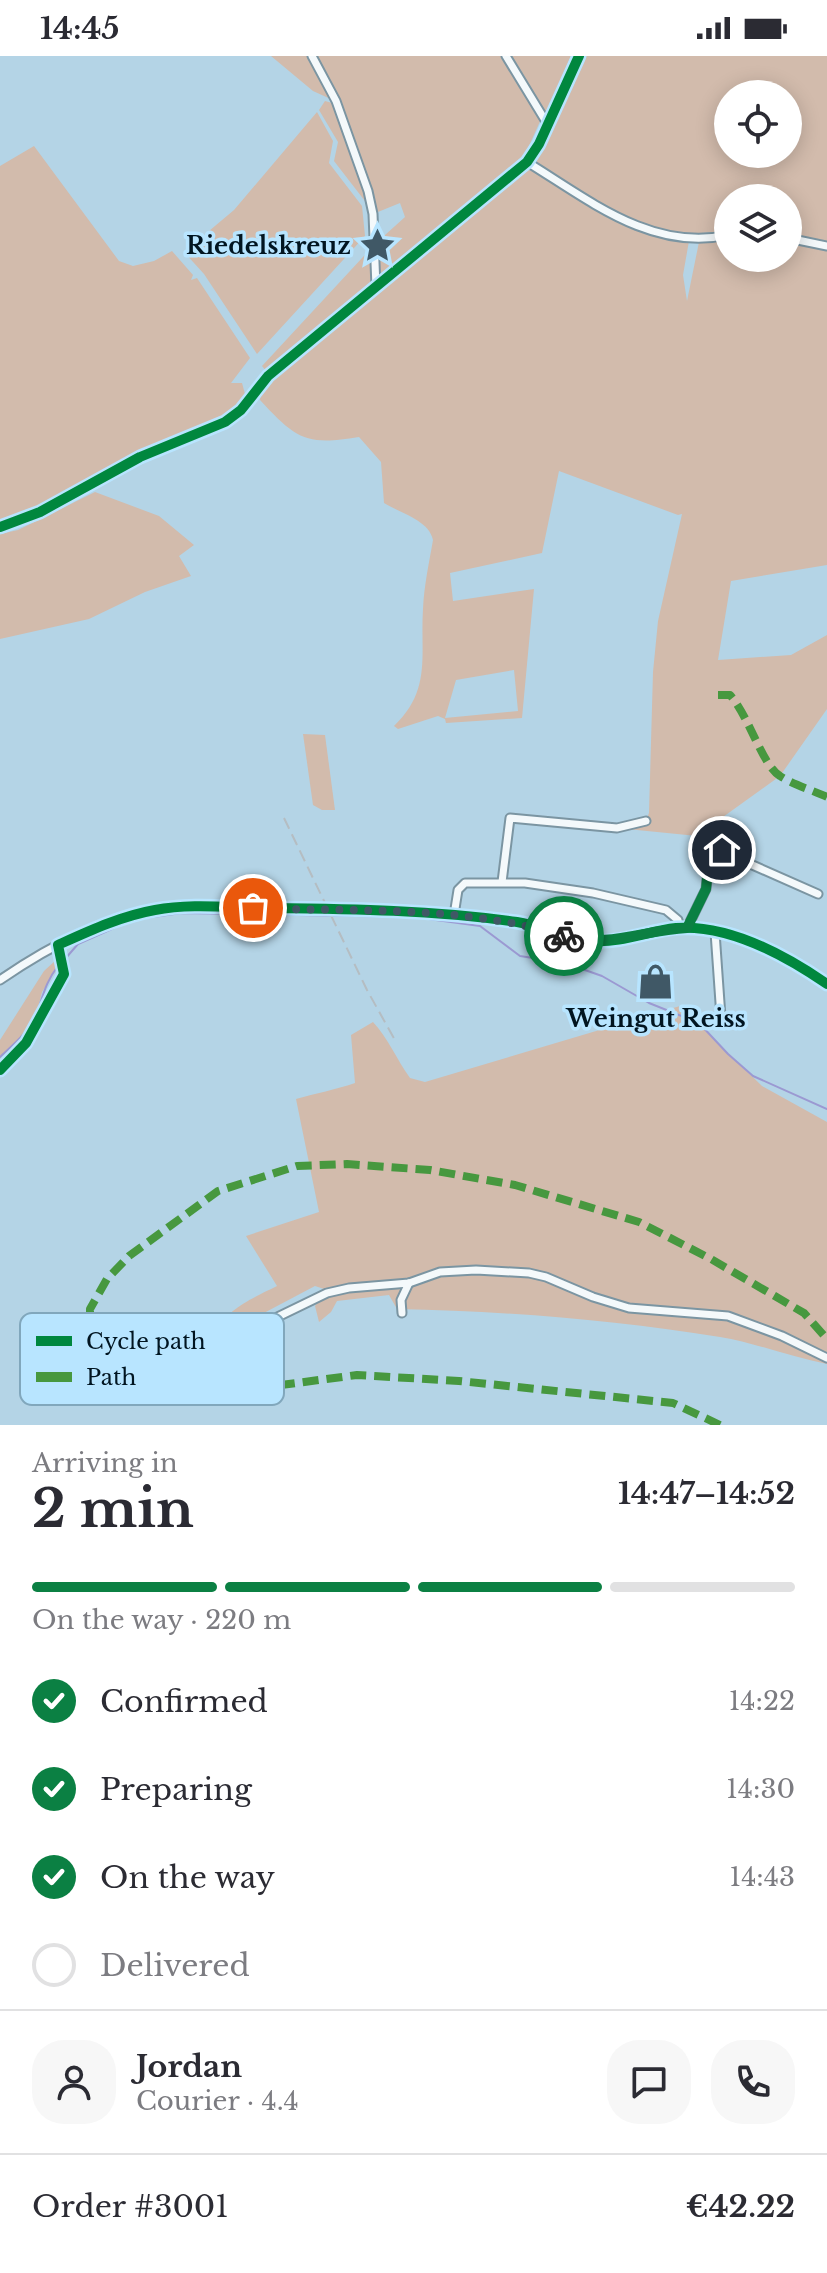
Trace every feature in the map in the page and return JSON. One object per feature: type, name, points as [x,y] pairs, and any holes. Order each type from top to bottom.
[{"type":"street","points":[[312,56],[336,101],[368,191],[373,214],[376,287]]},
{"type":"street","points":[[506,56],[548,125]]},
{"type":"street","points":[[0,527],[40,512],[140,457],[225,422],[241,410],[268,376],[527,162],[548,125],[579,56]]},
{"type":"street","points":[[527,162],[625,222],[674,237],[714,238]]},
{"type":"street","points":[[802,241],[827,246]]},
{"type":"street","points":[[502,882],[510,818],[617,828],[646,821]]},
{"type":"street","points":[[683,928],[706,889],[709,859],[714,848],[818,894]]},
{"type":"street","points":[[454,915],[458,890],[462,885],[502,882],[593,893],[666,910],[683,928]]},
{"type":"street","points":[[0,980],[58,945],[123,918],[168,908],[367,909],[454,915],[520,923],[592,941],[623,940],[683,928],[715,932],[777,953],[827,984]]},
{"type":"street","points":[[715,932],[721,1017]]},
{"type":"street","points":[[0,1070],[26,1043],[64,974],[64,962],[58,945]]},
{"type":"street","points":[[284,1315],[327,1293],[409,1283],[440,1272],[476,1270],[529,1273],[629,1308],[728,1316],[782,1336],[827,1358]]},
{"type":"street","points":[[402,1313],[401,1300],[409,1283]]},
{"type":"shaded area","points":[[271,56],[503,56],[542,117],[524,157],[495,184],[266,371],[262,366],[375,244],[405,217],[400,203],[373,214],[370,224],[368,205],[334,161],[338,142],[319,110],[325,101],[335,101],[313,91]]},
{"type":"shaded area","points":[[512,56],[571,56],[546,113]]},
{"type":"shaded area","points":[[583,56],[827,56],[827,242],[802,236],[802,184],[714,184],[714,232],[684,233],[644,225],[625,217],[589,198],[538,163],[534,157]]},
{"type":"shaded area","points":[[317,112],[333,141],[329,163],[362,206],[365,236],[257,354],[204,274],[184,252],[234,210]]},
{"type":"shaded area","points":[[34,146],[119,261],[133,266],[154,261],[172,251],[193,275],[191,280],[197,278],[250,358],[231,383],[242,383],[245,394],[241,410],[225,422],[140,457],[40,512],[0,527],[0,166]]},
{"type":"shaded area","points":[[521,171],[537,172],[590,207],[627,225],[647,233],[689,241],[683,275],[687,301],[699,242],[714,240],[714,272],[802,272],[802,245],[827,250],[827,565],[731,581],[718,660],[791,655],[827,635],[827,709],[780,776],[716,822],[717,838],[617,828],[646,821],[649,813],[653,672],[658,621],[682,514],[559,471],[542,553],[450,573],[453,601],[534,589],[522,718],[446,723],[438,716],[398,729],[394,726],[414,699],[422,671],[424,600],[433,540],[420,522],[384,503],[381,462],[359,437],[314,440],[303,436],[283,424],[260,400],[261,392],[281,371]],"holes":[[[514,670],[518,711],[445,718],[456,680]]]},
{"type":"shaded area","points":[[95,492],[159,516],[194,545],[179,556],[191,576],[145,592],[89,619],[0,639],[0,534],[18,530]]},
{"type":"shaded area","points":[[303,734],[325,735],[335,810],[322,810],[313,805]]},
{"type":"shaded area","points":[[56,960],[60,964],[42,992],[36,1015],[24,1034],[0,1057],[0,1040],[44,971]]},
{"type":"shaded area","points":[[680,1006],[762,1086],[827,1122],[827,1364],[733,1340],[680,1331],[519,1314],[397,1309],[389,1295],[337,1301],[331,1312],[319,1322],[315,1306],[327,1290],[315,1286],[264,1313],[231,1313],[277,1286],[246,1236],[319,1212],[296,1099],[355,1083],[351,1035],[373,1022],[410,1078],[425,1082]]},
{"type":"waterway","points":[[65,959],[78,944],[132,920],[181,913],[414,917],[480,926],[520,956],[565,963],[602,976],[649,1003],[699,1023],[753,1076],[827,1109]]},
{"type":"waterway","points":[[0,1057],[30,1026],[58,966]]},
{"type":"railway","points":[[284,818],[367,990],[396,1042]]},
{"type":"marked path","points":[[718,695],[730,695],[737,704],[773,770],[791,782],[827,797]]},
{"type":"marked path","points":[[90,1313],[107,1279],[129,1256],[218,1191],[297,1166],[347,1164],[430,1170],[515,1185],[639,1222],[804,1313],[827,1339]]},
{"type":"marked path","points":[[284,1385],[357,1375],[459,1381],[673,1403],[720,1425]]},
{"type":"cycle path","points":[[0,527],[40,512],[140,457],[225,422],[241,410],[268,376],[527,162],[539,144],[579,56]]},
{"type":"cycle path","points":[[0,1070],[26,1043],[64,974],[58,945],[118,920],[169,908],[212,906],[455,915],[517,922],[593,941],[676,928],[696,928],[736,936],[775,952],[827,984]]},
{"type":"way so far","points":[[253,908],[420,912],[520,923],[564,936]]},
{"type":"place","name":"Riedelskreuz","points":[[377,246]]},
{"type":"place","name":"Weingut Reiss","points":[[656,982]]},
{"type":"route","points":[[564,936],[611,941],[687,928],[706,889],[709,859],[714,848],[722,850]]}]
